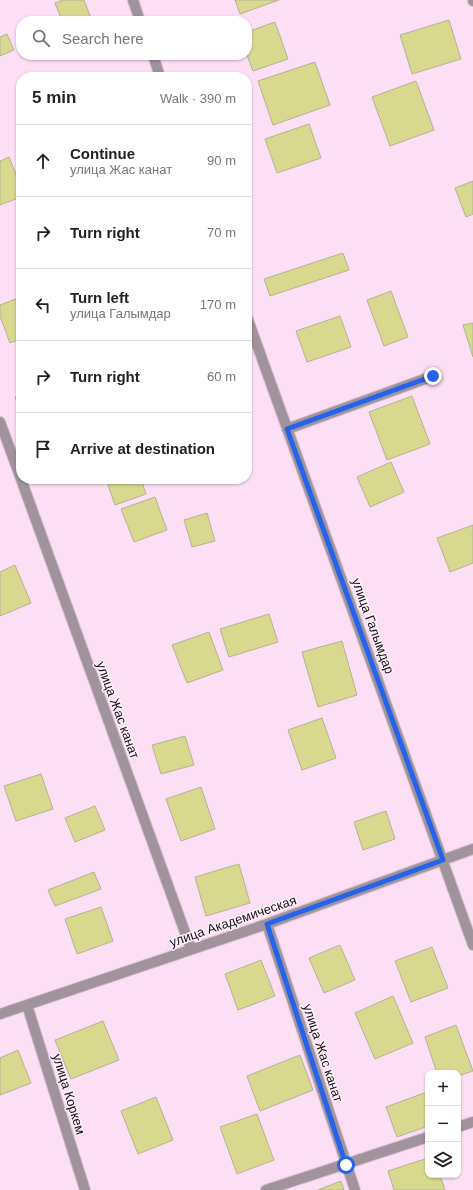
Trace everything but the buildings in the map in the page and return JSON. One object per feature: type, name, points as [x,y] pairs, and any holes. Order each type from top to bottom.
[{"type":"street","points":[[133,0],[138,16]]},
{"type":"street","points":[[154,60],[158,72]]},
{"type":"street","name":"улица Галымдар","points":[[252,331],[473,945]]},
{"type":"street","points":[[287,429],[433,376]]},
{"type":"street","name":"улица Жас канат","points":[[0,422],[16,465]]},
{"type":"street","name":"улица Жас канат","points":[[23,484],[191,949]]},
{"type":"street","name":"улица Академическая","points":[[0,1014],[267,924],[473,849]]},
{"type":"street","name":"улица Жас канат","points":[[267,924],[355,1190]]},
{"type":"street","name":"улица Коркем","points":[[27,1006],[85,1190]]},
{"type":"street","points":[[461,1126],[473,1122]]},
{"type":"street","points":[[266,1190],[425,1138]]},
{"type":"route","points":[[346,1165],[267,924],[443,860],[287,429],[433,376]]}]
